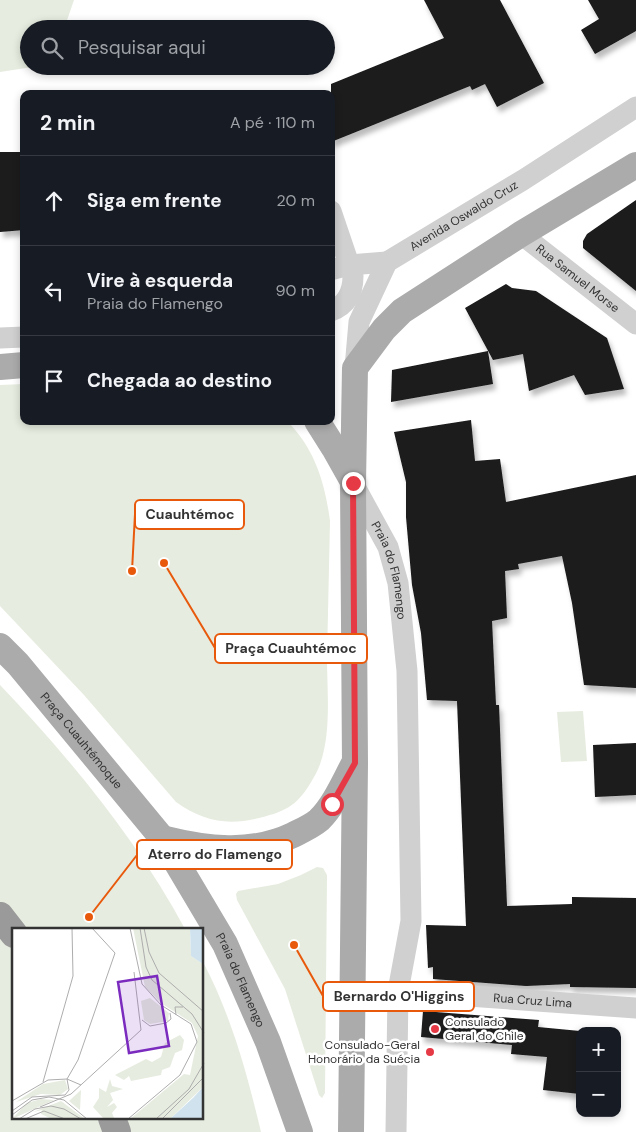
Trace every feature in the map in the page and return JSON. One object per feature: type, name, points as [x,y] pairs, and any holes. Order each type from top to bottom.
[{"type":"highway","points":[[0,916],[12,931]]},
{"type":"highway","points":[[0,928],[12,937]]},
{"type":"highway","points":[[113,1120],[117,1132]]},
{"type":"main road","points":[[353,483],[355,368],[384,329],[402,311],[521,234],[636,165]]},
{"type":"main road","points":[[0,366],[20,365]]},
{"type":"main road","points":[[320,425],[353,483]]},
{"type":"main road","name":"Praia do Flamengo","points":[[351,1132],[355,763],[353,483]]},
{"type":"main road","name":"Praça Cuauhtémoque","points":[[0,646],[18,664],[162,838]]},
{"type":"main road","points":[[162,838],[184,844],[218,849],[248,848],[277,842],[302,831],[318,820],[332,804],[355,763]]},
{"type":"main road","name":"Praia do Flamengo","points":[[162,838],[225,944],[268,1042],[300,1132]]},
{"type":"street","name":"Avenida Oswaldo Cruz","points":[[387,262],[523,180],[636,107]]},
{"type":"street","name":"Rua Samuel Morse","points":[[521,234],[636,324]]},
{"type":"street","points":[[335,236],[340,268],[353,276],[353,287],[350,296],[335,308]]},
{"type":"street","points":[[340,268],[387,262]]},
{"type":"street","points":[[355,368],[358,322],[387,262]]},
{"type":"street","points":[[0,338],[20,337]]},
{"type":"street","name":"Praia do Flamengo","points":[[353,483],[388,547],[398,583],[406,662],[411,921],[398,990],[396,1132]]},
{"type":"street","name":"Rua Cruz Lima","points":[[398,990],[636,1008]]},
{"type":"shaded area","points":[[0,0],[74,0],[67,20],[20,20],[20,69],[0,72]]},
{"type":"shaded area","points":[[20,384],[20,425],[291,425],[305,443],[322,480],[330,521],[327,658],[328,719],[320,764],[309,786],[292,805],[259,818],[236,822],[206,818],[176,802],[84,695],[0,606],[0,385]]},
{"type":"shaded area","points":[[0,685],[51,741],[101,801],[146,864],[184,928],[12,928],[12,1120],[204,1120],[204,964],[230,1024],[250,1088],[261,1132],[0,1132]]},
{"type":"shaded area","points":[[583,711],[587,761],[561,762],[557,712]]},
{"type":"shaded area","points":[[317,867],[323,868],[327,875],[325,1093],[322,1098],[319,1095],[285,989],[237,900],[236,894],[238,891],[278,884]]},
{"type":"building","points":[[424,0],[500,0],[544,83],[497,107],[485,84],[472,90],[470,86],[335,140],[335,90],[331,90],[331,84],[444,38]]},
{"type":"building","points":[[588,0],[636,0],[636,31],[595,54],[581,30],[599,19]]},
{"type":"building","points":[[0,152],[20,152],[20,230],[0,232]]},
{"type":"building","points":[[636,200],[636,291],[583,248],[583,241],[587,234]]},
{"type":"building","points":[[506,284],[512,288],[536,291],[607,338],[624,389],[585,395],[574,375],[529,391],[523,354],[493,360],[465,308]]},
{"type":"building","points":[[488,351],[493,384],[391,402],[392,370]]},
{"type":"building","points":[[471,420],[475,461],[500,459],[506,502],[636,475],[636,688],[584,685],[572,603],[562,556],[518,564],[519,569],[505,571],[507,618],[492,621],[496,705],[499,705],[507,906],[572,904],[572,897],[636,898],[636,988],[570,987],[570,984],[526,986],[433,979],[433,967],[428,968],[426,925],[466,926],[457,701],[427,700],[421,633],[412,585],[406,517],[406,482],[394,432]]},
{"type":"building","points":[[636,743],[636,795],[595,797],[593,745]]},
{"type":"building","points":[[423,1011],[539,1020],[538,1027],[576,1031],[576,1094],[543,1090],[547,1057],[511,1054],[512,1045],[421,1037]]},
{"type":"place","name":"Praça Cuauhtémoc","points":[[164,563]]},
{"type":"place","name":"Cuauhtémoc","points":[[132,571]]},
{"type":"place","name":"Aterro do Flamengo","points":[[89,917]]},
{"type":"place","name":"Bernardo O'Higgins","points":[[294,945]]},
{"type":"place","name":"Consulado Geral do Chile","points":[[435,1029]]},
{"type":"place","name":"Consulado-Geral Honorário da Suécia","points":[[430,1052]]},
{"type":"route","points":[[332,804],[355,763],[353,483]]}]
